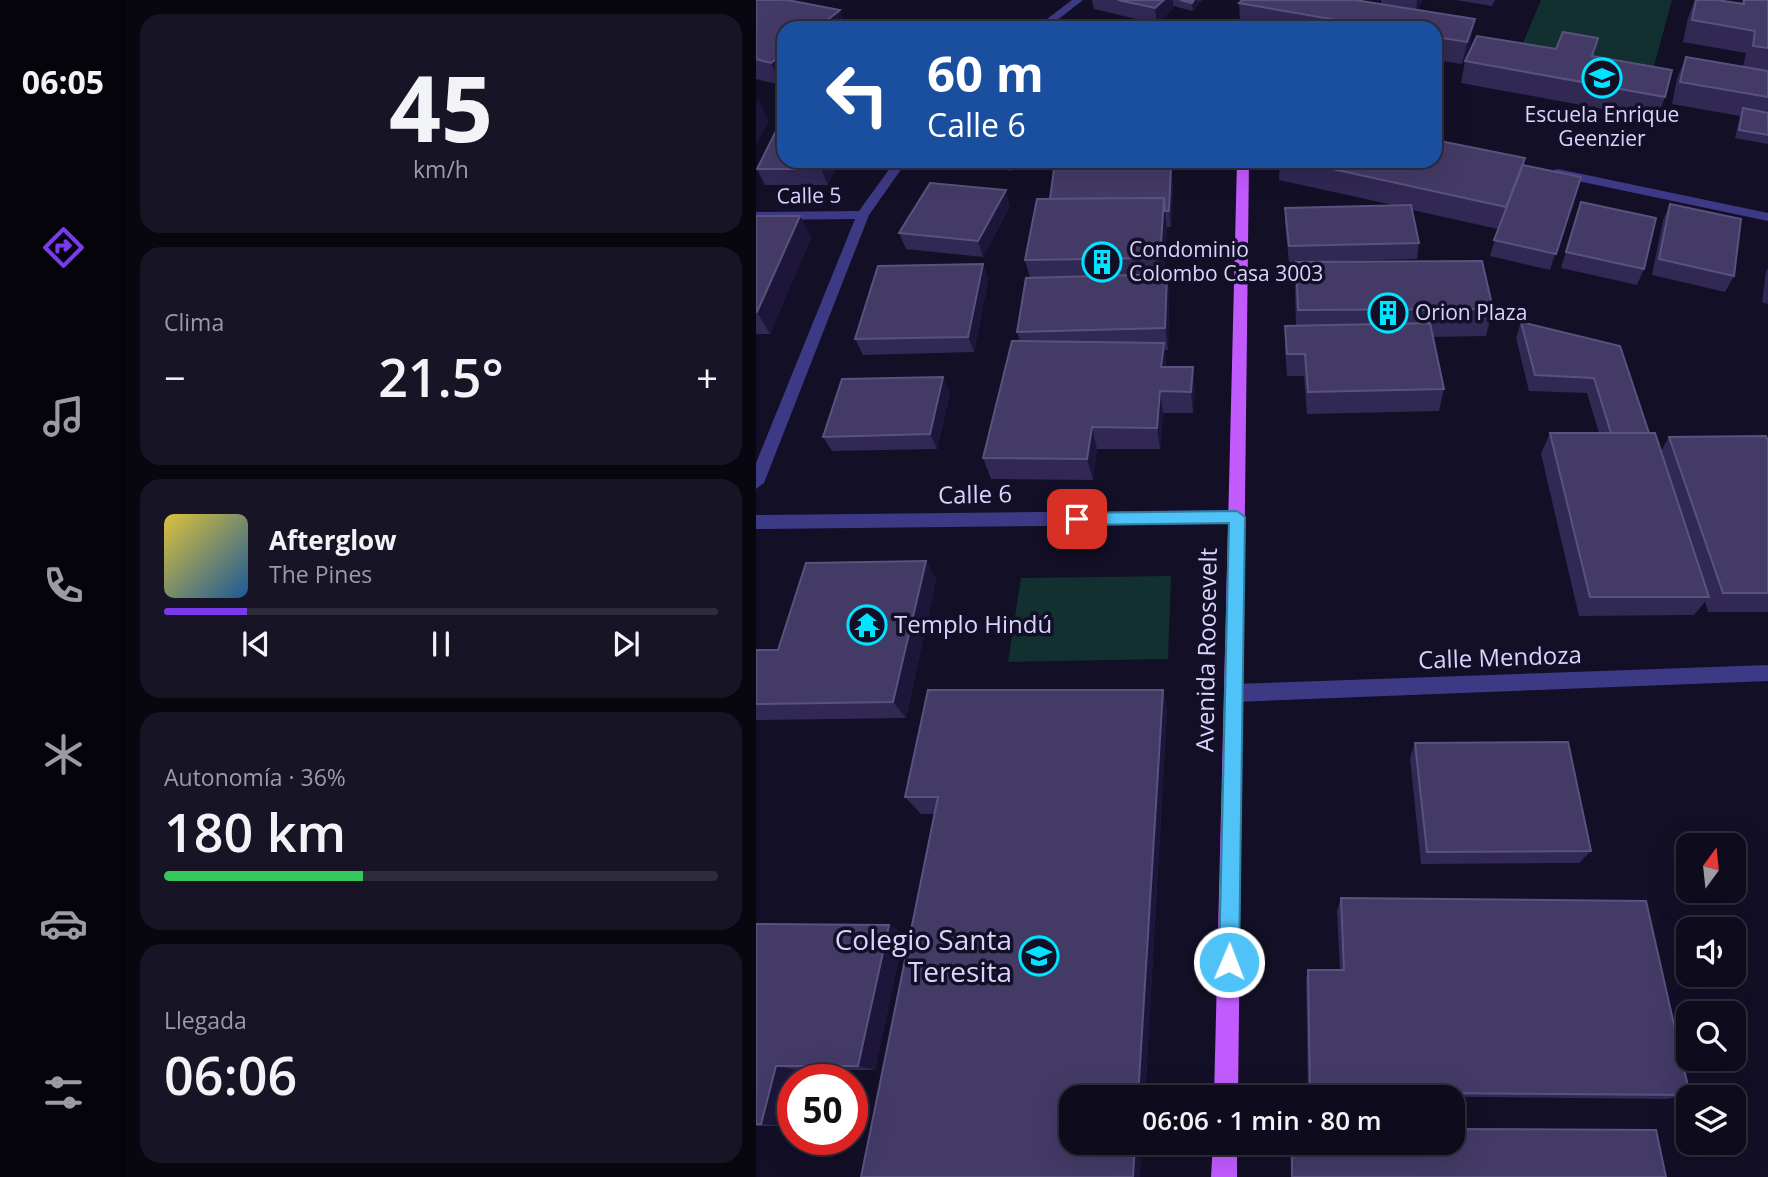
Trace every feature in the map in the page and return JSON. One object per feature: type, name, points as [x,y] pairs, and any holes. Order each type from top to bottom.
[{"type":"main road","points":[[806,15],[835,21]]},
{"type":"main road","name":"Avenida Roosevelt","points":[[1226,1085],[1243,168]]},
{"type":"main road","points":[[1224,1177],[1225,1155]]},
{"type":"street","points":[[1050,21],[1078,0]]},
{"type":"street","points":[[756,483],[863,215],[896,168]]},
{"type":"street","points":[[1542,169],[1768,217]]},
{"type":"street","name":"Calle 5","points":[[756,216],[863,215]]},
{"type":"street","name":"Calle 6","points":[[756,522],[1237,517]]},
{"type":"street","name":"Calle Mendoza","points":[[1235,693],[1768,673]]},
{"type":"green space","points":[[1541,0],[1672,0],[1654,66],[1523,43]]},
{"type":"green space","points":[[1171,576],[1168,659],[1008,662],[1021,578]]},
{"type":"building","points":[[756,0],[787,0],[840,10],[826,21],[777,21],[777,58],[771,63],[756,59]]},
{"type":"building","points":[[1118,0],[1164,0],[1155,8]]},
{"type":"building","points":[[1242,0],[1355,0],[1475,19],[1467,42],[1442,38],[1442,21],[1342,21],[1239,3]]},
{"type":"building","points":[[1696,0],[1744,4],[1744,0],[1768,0],[1768,48],[1753,46],[1755,31],[1692,20]]},
{"type":"building","points":[[1563,32],[1598,38],[1592,56],[1672,70],[1665,97],[1465,61],[1477,36],[1556,49]]},
{"type":"building","points":[[1686,57],[1768,71],[1768,97],[1680,82]]},
{"type":"building","points":[[1743,108],[1768,113],[1768,135],[1739,130]]},
{"type":"building","points":[[777,129],[777,168],[822,168],[821,169],[757,169]]},
{"type":"building","points":[[1442,141],[1525,158],[1506,207],[1328,168],[1442,168]]},
{"type":"building","points":[[1523,165],[1581,177],[1556,254],[1494,240]]},
{"type":"building","points":[[1171,168],[1169,211],[1165,211],[1164,198],[1050,199],[1054,169]]},
{"type":"building","points":[[930,183],[1006,190],[978,241],[899,233]]},
{"type":"building","points":[[1164,198],[1160,258],[1025,260],[1037,199]]},
{"type":"building","points":[[1581,202],[1656,218],[1644,269],[1566,252]]},
{"type":"building","points":[[1670,204],[1741,219],[1734,276],[1659,259]]},
{"type":"building","points":[[1411,205],[1419,243],[1289,246],[1285,208]]},
{"type":"building","points":[[756,216],[800,216],[757,312],[756,312]]},
{"type":"building","points":[[1482,261],[1493,309],[1298,310],[1296,262]]},
{"type":"building","points":[[983,264],[968,337],[855,339],[878,266]]},
{"type":"building","points":[[1167,274],[1165,328],[1017,332],[1026,278]]},
{"type":"building","points":[[1521,322],[1620,346],[1649,433],[1611,433],[1594,378],[1535,375]]},
{"type":"building","points":[[1430,323],[1444,389],[1308,392],[1305,354],[1287,354],[1285,326]]},
{"type":"building","points":[[1012,341],[1164,343],[1161,367],[1193,367],[1191,392],[1160,391],[1157,428],[1092,427],[1087,459],[983,458]]},
{"type":"building","points":[[943,377],[930,434],[823,437],[842,379]]},
{"type":"building","points":[[1550,433],[1655,433],[1709,597],[1590,597]]},
{"type":"building","points":[[1766,436],[1768,593],[1723,593],[1669,437]]},
{"type":"building","name":"Templo Hindú","points":[[926,561],[893,702],[756,704],[756,650],[778,650],[806,563]]},
{"type":"building","name":"Colegio Santa Teresita","points":[[928,690],[1163,690],[1139,1085],[1059,1085],[1059,1155],[1134,1155],[1133,1177],[861,1177],[865,1155],[868,1155],[868,1142],[938,797],[905,797]]},
{"type":"building","points":[[1568,742],[1591,851],[1427,852],[1415,743]]},
{"type":"building","points":[[1341,898],[1646,901],[1676,1033],[1676,1071],[1685,1071],[1688,1085],[1676,1085],[1676,1095],[1465,1093],[1465,1085],[1310,1085],[1308,970],[1344,970]]},
{"type":"building","points":[[756,924],[889,925],[858,1064],[777,1064],[761,1124],[756,1124]]},
{"type":"building","points":[[1465,1129],[1656,1130],[1666,1177],[1292,1177],[1292,1155],[1465,1155]]},
{"type":"place","name":"Escuela Enrique Geenzier","points":[[1602,78]]},
{"type":"place","name":"Condominio Colombo Casa 3003","points":[[1102,262]]},
{"type":"place","name":"Orion Plaza","points":[[1388,313]]},
{"type":"place","name":"Templo Hindú","points":[[867,625]]},
{"type":"place","name":"Colegio Santa Teresita","points":[[1039,956]]},
{"type":"route","points":[[1077,519],[1237,517],[1229,962]]}]
